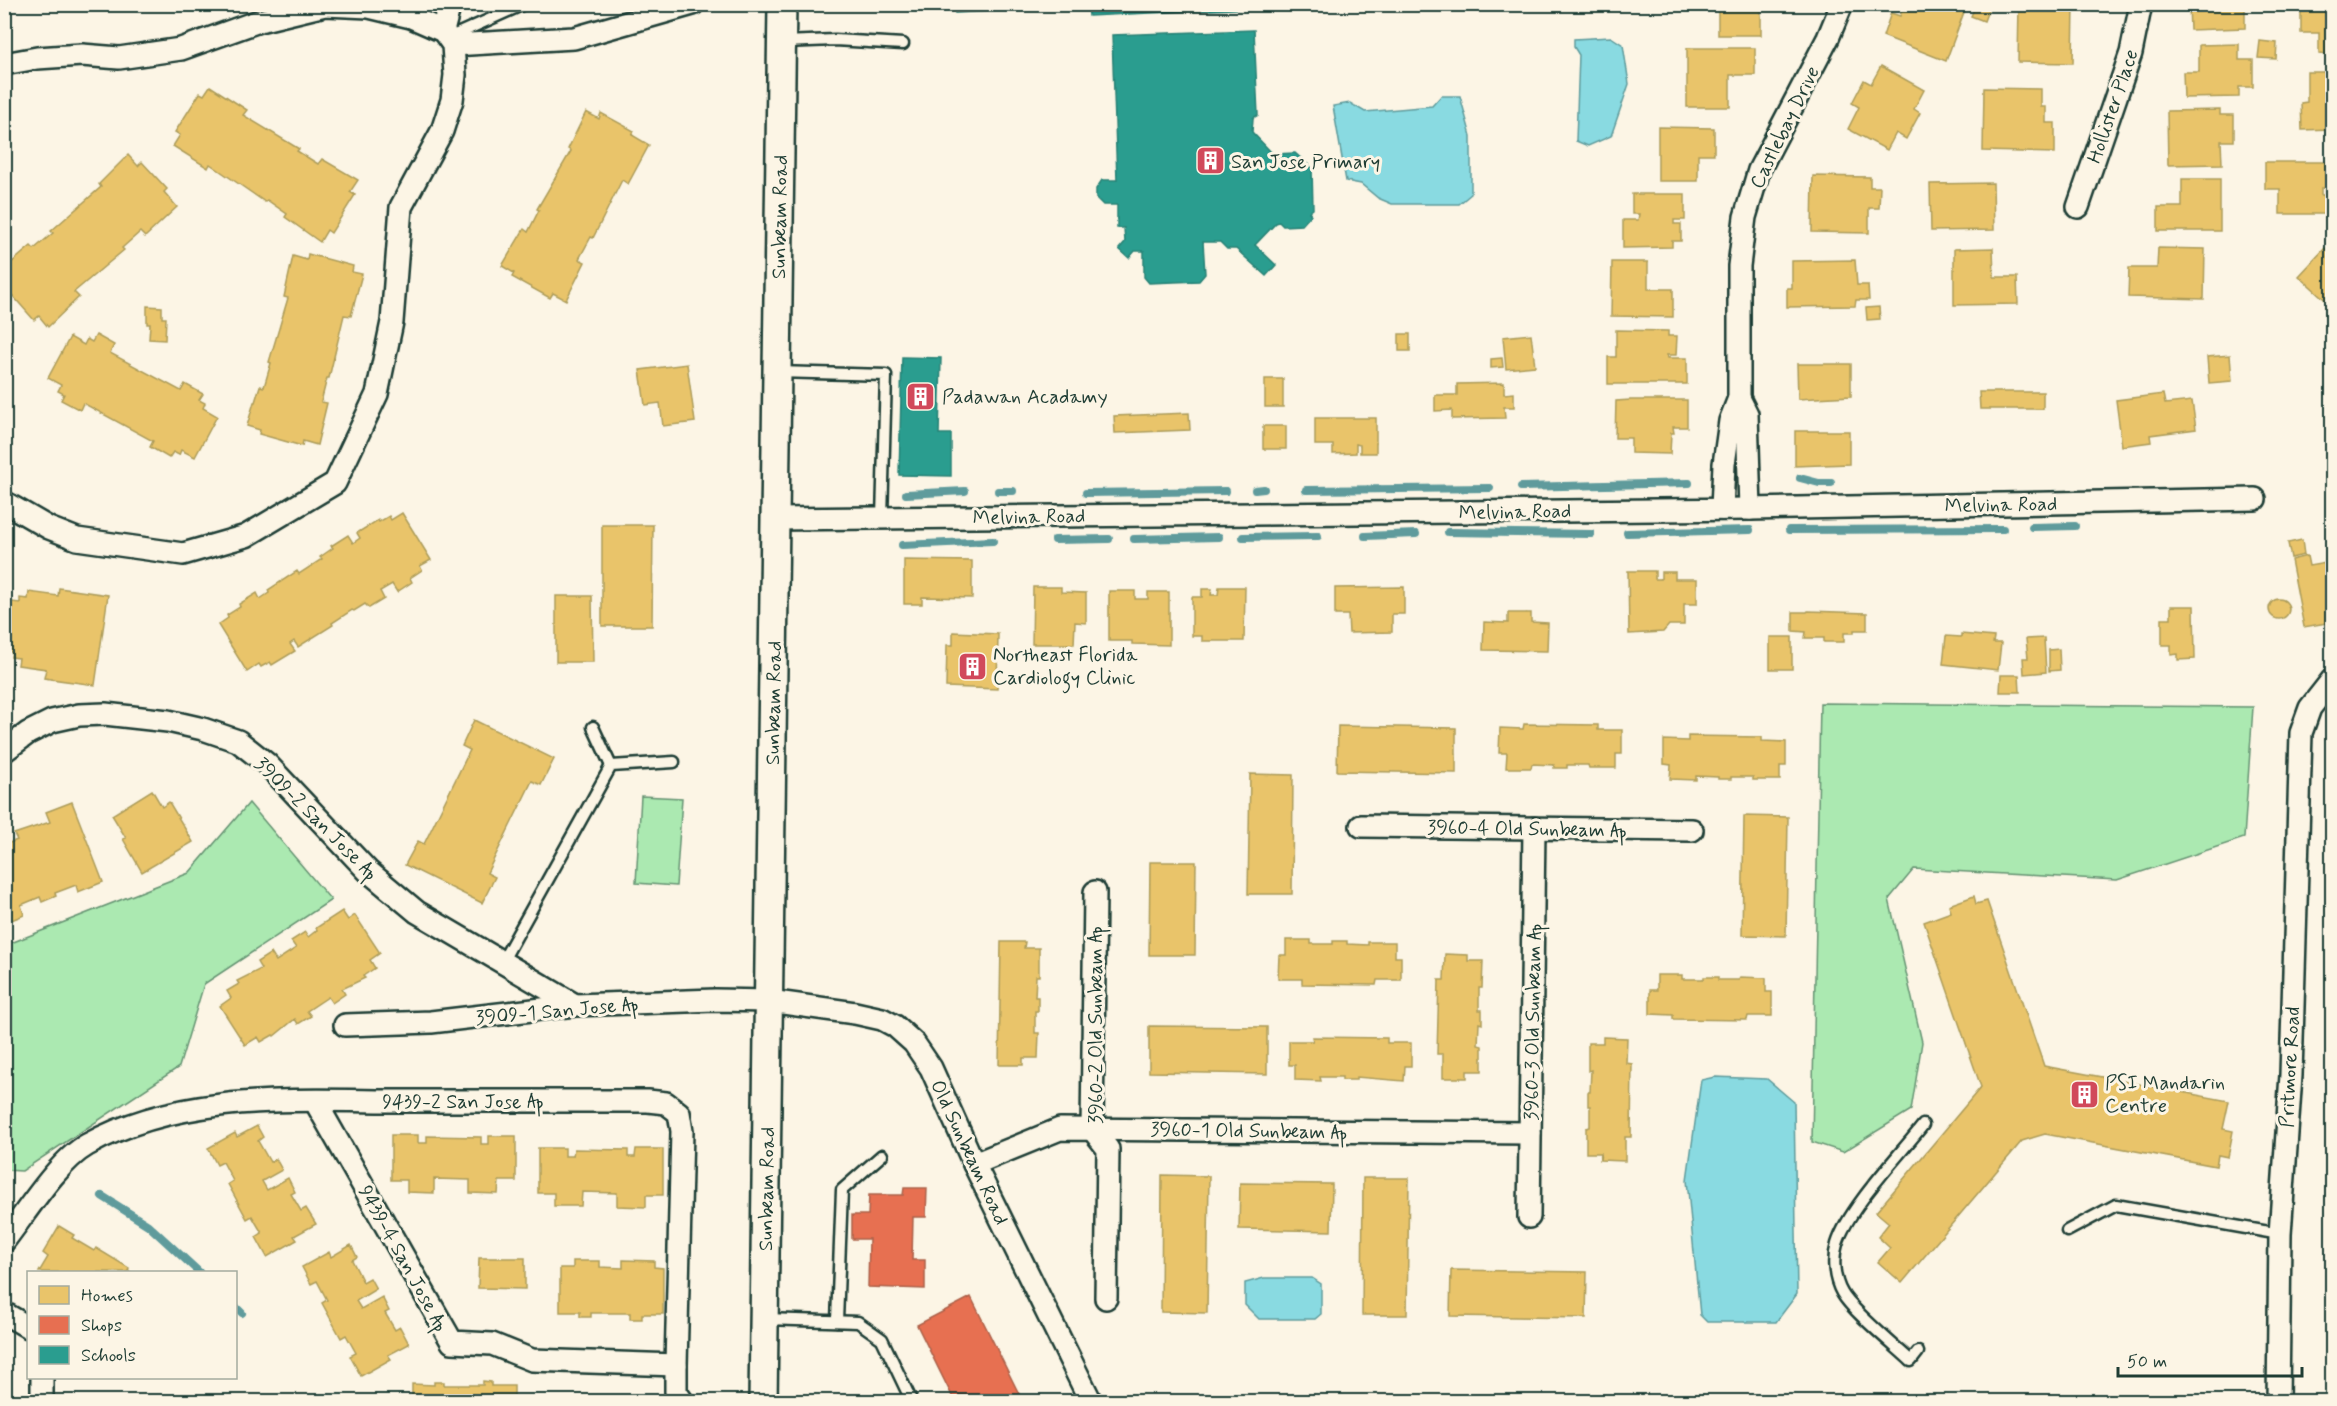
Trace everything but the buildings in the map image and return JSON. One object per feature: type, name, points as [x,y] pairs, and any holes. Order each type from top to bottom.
[{"type":"street","points":[[4,502],[49,528],[77,539],[183,554],[246,536],[335,483],[377,393],[392,322],[400,207],[442,131],[452,100],[455,75],[448,38],[450,4]]},
{"type":"street","points":[[4,64],[37,58],[82,55],[119,58],[181,49],[260,21],[326,6],[379,10],[411,17],[448,38],[574,38],[693,4]]},
{"type":"street","name":"Sunbeam Road","points":[[763,1401],[782,4]]},
{"type":"street","name":"Castlebay Drive","points":[[1722,509],[1724,464],[1730,420],[1739,398],[1739,266],[1745,217],[1759,170],[1842,4]]},
{"type":"street","name":"Hollister Place","points":[[2078,207],[2132,53],[2141,4]]},
{"type":"street","name":"Castlebay Drive","points":[[1739,398],[1747,414],[1750,508]]},
{"type":"street","name":"Melvina Road","points":[[775,519],[1722,509],[2255,499]]},
{"type":"street","name":"Pritmore Road","points":[[2278,1401],[2280,1234],[2291,1075],[2301,733],[2310,708],[2332,680]]},
{"type":"street","name":"3909-2 San Jose Ap","points":[[4,751],[28,733],[52,721],[97,714],[168,721],[203,729],[238,741],[267,764],[368,871],[417,912],[575,1005]]},
{"type":"street","name":"3960-4 Old Sunbeam Ap","points":[[1361,826],[1692,830]]},
{"type":"street","name":"3960-3 Old Sunbeam Ap","points":[[1529,1217],[1534,828]]},
{"type":"street","name":"3960-2 Old Sunbeam Ap","points":[[1095,892],[1092,1129],[1108,1149],[1106,1298]]},
{"type":"street","name":"3909-1 San Jose Ap","points":[[345,1025],[431,1022],[575,1005],[715,1000],[769,1001]]},
{"type":"street","name":"Old Sunbeam Road","points":[[769,1001],[882,1019],[895,1026],[914,1043],[931,1068],[974,1164],[1090,1401]]},
{"type":"street","name":"9439-2 San Jose Ap","points":[[4,1241],[61,1167],[86,1146],[146,1119],[205,1106],[315,1101],[648,1101],[666,1103],[679,1113],[682,1131],[676,1392],[683,1401]]},
{"type":"street","name":"9439-4 San Jose Ap","points":[[315,1101],[452,1342],[492,1344],[532,1360],[676,1365]]},
{"type":"street","name":"3960-1 Old Sunbeam Ap","points":[[974,1164],[1060,1129],[1530,1133]]},
{"type":"street","points":[[4,1313],[27,1326]]},
{"type":"street","points":[[42,1379],[42,1401]]},
{"type":"lane","points":[[448,38],[524,4]]},
{"type":"lane","points":[[782,42],[835,40],[903,44]]},
{"type":"lane","points":[[777,372],[886,375],[882,518]]},
{"type":"lane","points":[[593,727],[611,766]]},
{"type":"lane","points":[[611,766],[674,762]]},
{"type":"lane","points":[[502,962],[611,766]]},
{"type":"lane","points":[[1918,1352],[1911,1361],[1848,1302],[1838,1282],[1834,1259],[1836,1245],[1855,1211],[1923,1125]]},
{"type":"lane","points":[[837,1321],[842,1190],[882,1155]]},
{"type":"lane","points":[[2067,1231],[2116,1205],[2280,1234]]},
{"type":"lane","points":[[764,1319],[858,1322],[882,1339],[912,1401]]},
{"type":"green space","points":[[1820,703],[2253,707],[2244,838],[2117,880],[1914,869],[1889,899],[1922,1042],[1911,1110],[1843,1152],[1812,1142]]},
{"type":"green space","points":[[641,796],[682,798],[676,886],[636,883]]},
{"type":"green space","points":[[249,803],[331,900],[204,984],[179,1067],[22,1171],[5,1170],[5,949],[11,943],[189,873]]},
{"type":"water","points":[[1611,37],[1623,45],[1629,84],[1611,136],[1588,146],[1576,141],[1579,55],[1574,47],[1574,39]]},
{"type":"water","points":[[1441,96],[1460,96],[1471,136],[1471,194],[1459,204],[1392,204],[1378,198],[1361,184],[1346,181],[1333,106],[1350,103],[1365,112],[1432,106]]},
{"type":"water","points":[[1715,1077],[1767,1079],[1794,1102],[1797,1294],[1776,1322],[1707,1322],[1700,1315],[1687,1180],[1701,1080]]},
{"type":"water","points":[[1264,1278],[1312,1278],[1321,1284],[1321,1314],[1315,1319],[1259,1319],[1245,1305],[1245,1283]]},
{"type":"waterway","points":[[1800,478],[1819,483],[1831,483]]},
{"type":"waterway","points":[[1521,487],[1689,483]]},
{"type":"waterway","points":[[1306,490],[1490,488]]},
{"type":"waterway","points":[[1255,490],[1264,489]]},
{"type":"waterway","points":[[906,494],[965,491]]},
{"type":"waterway","points":[[998,491],[1013,491]]},
{"type":"waterway","points":[[1086,493],[1226,491]]},
{"type":"waterway","points":[[2032,527],[2075,526]]},
{"type":"waterway","points":[[1789,530],[2003,529]]},
{"type":"waterway","points":[[1627,533],[1750,530]]},
{"type":"waterway","points":[[1448,532],[1591,534]]},
{"type":"waterway","points":[[1365,536],[1416,534]]},
{"type":"waterway","points":[[1243,537],[1318,536]]},
{"type":"waterway","points":[[1134,539],[1219,537]]},
{"type":"waterway","points":[[1055,540],[1109,539]]},
{"type":"waterway","points":[[902,545],[993,541]]},
{"type":"waterway","points":[[102,1196],[148,1225],[198,1271]]},
{"type":"waterway","points":[[237,1308],[242,1313]]},
{"type":"place","name":"San Jose Primary","points":[[1210,161]]},
{"type":"place","name":"Padawan Acadamy","points":[[921,396]]},
{"type":"place","name":"Northeast Florida Cardiology Clinic","points":[[972,666]]},
{"type":"place","name":"PSI Mandarin Centre","points":[[2084,1094]]}]
